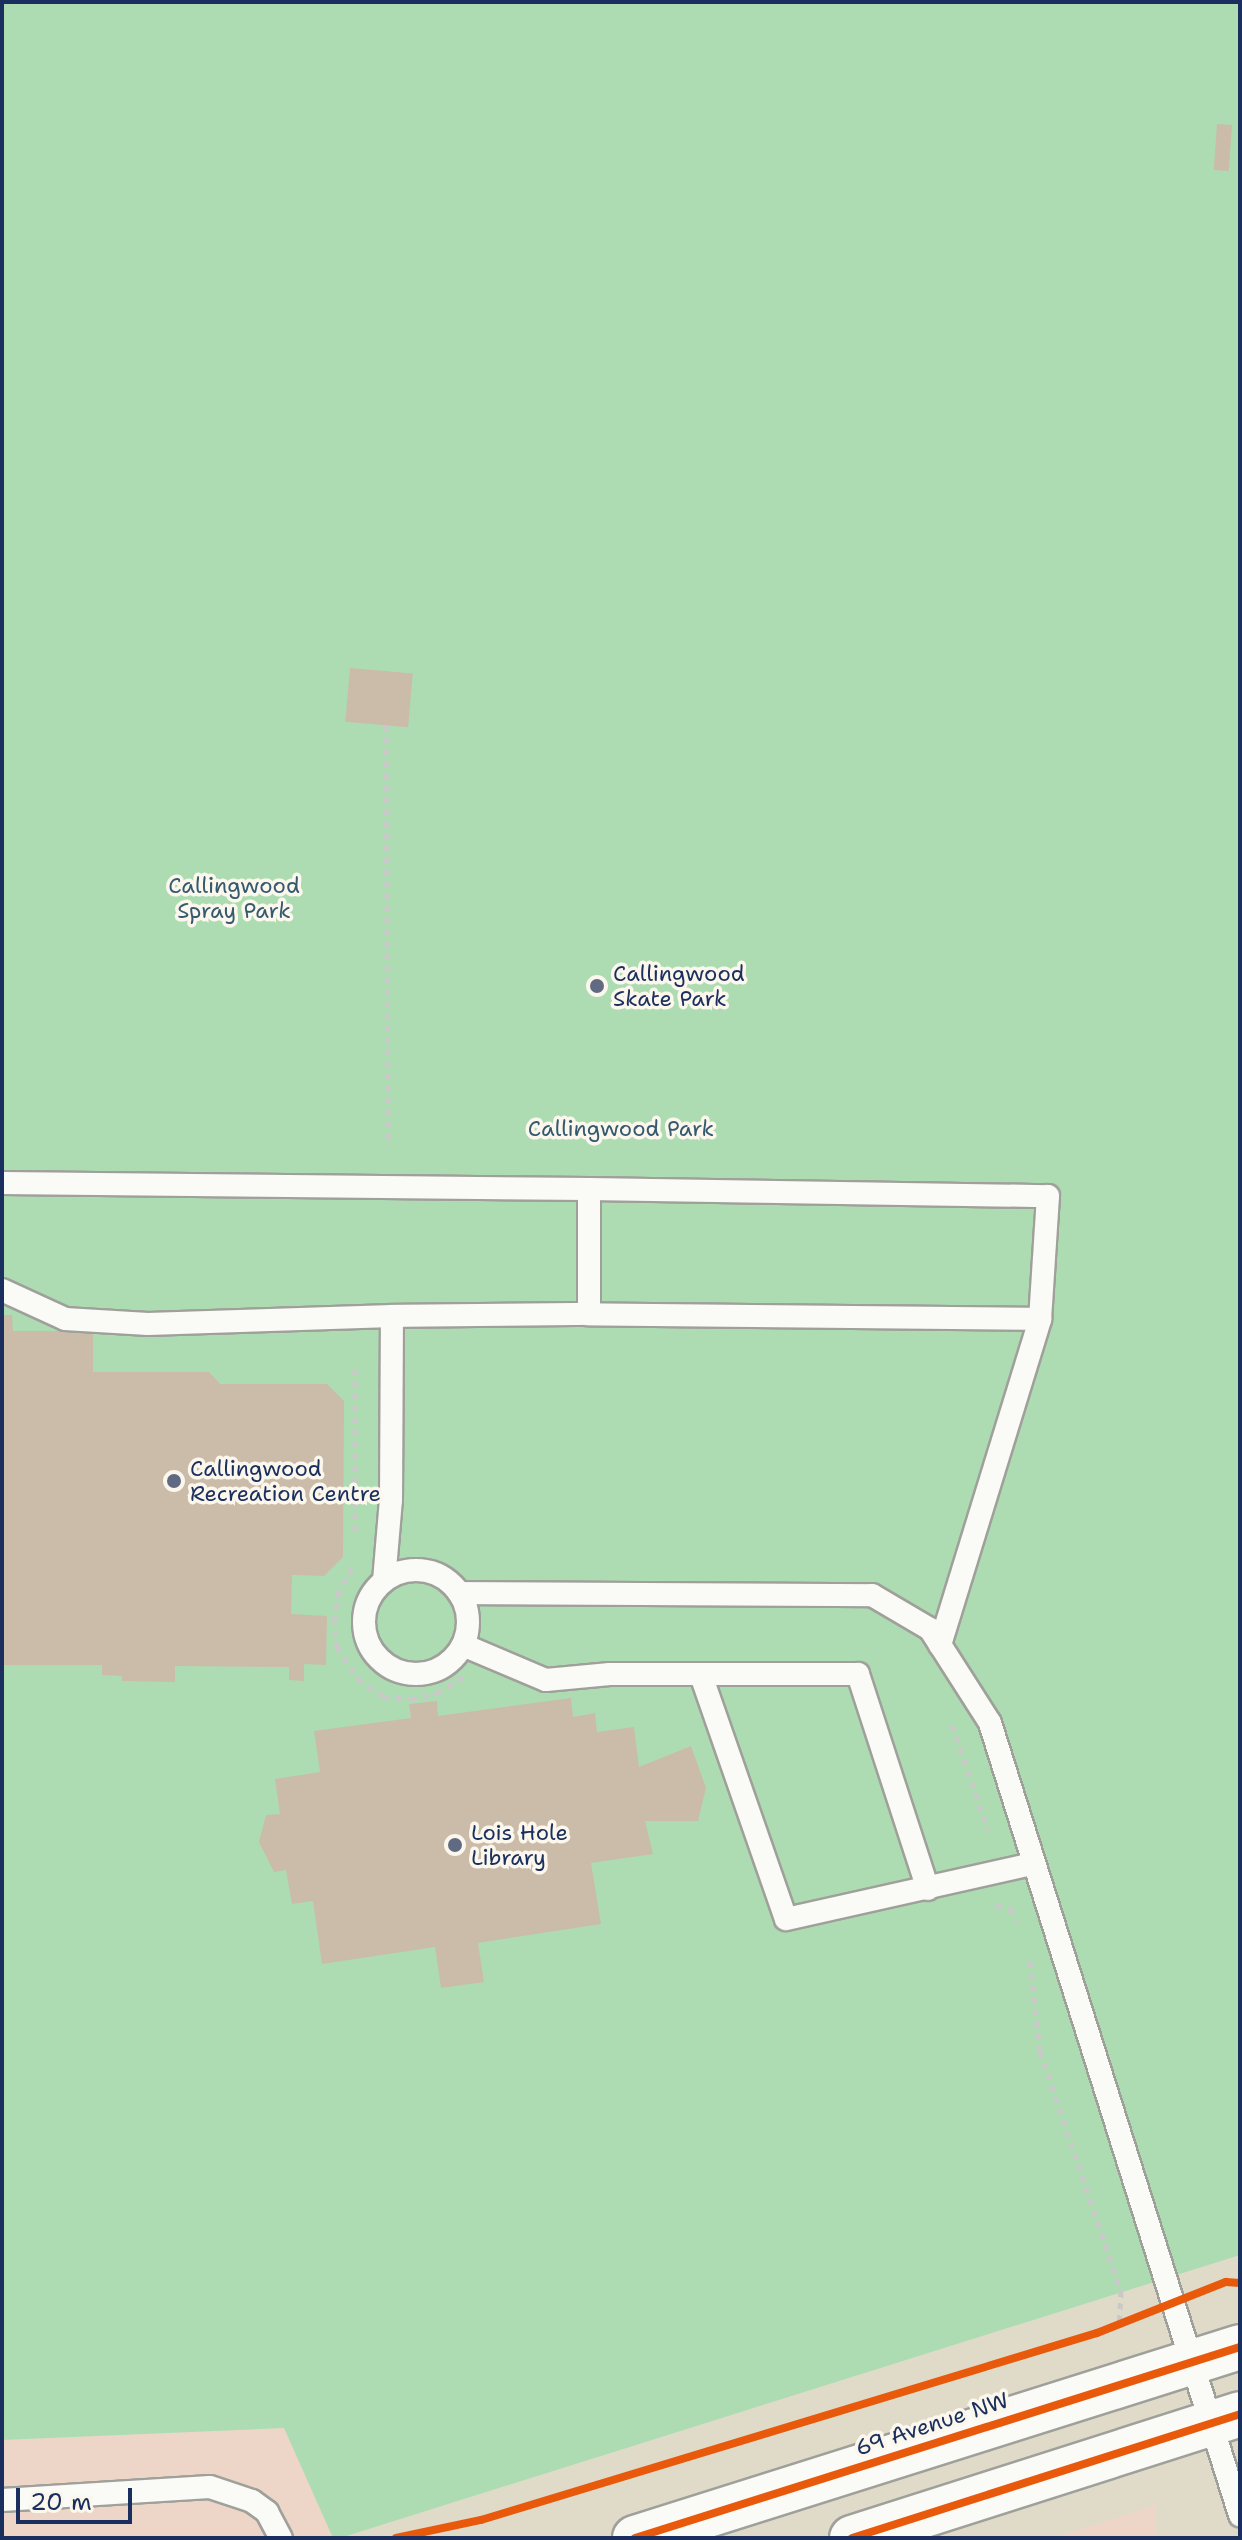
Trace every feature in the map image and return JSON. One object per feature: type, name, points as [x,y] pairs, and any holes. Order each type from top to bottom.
[{"type":"main road","name":"69 Avenue NW","points":[[635,2538],[1240,2347]]},
{"type":"main road","points":[[852,2538],[947,2523],[1227,2418]]},
{"type":"lane","points":[[2,1183],[1048,1196],[1040,1319],[940,1645]]},
{"type":"lane","points":[[589,1189],[589,1314]]},
{"type":"lane","points":[[2,1290],[65,1319],[148,1324],[392,1316],[589,1314],[1040,1319]]},
{"type":"lane","points":[[384,1581],[391,1500],[392,1316]]},
{"type":"lane","points":[[423,1571],[447,1580],[459,1593],[466,1609],[463,1645],[453,1659],[421,1674],[387,1666],[367,1640],[364,1624],[373,1593],[384,1581],[423,1571]]},
{"type":"lane","points":[[459,1593],[872,1595],[930,1629],[990,1723],[1189,2361],[1227,2418],[1240,2515]]},
{"type":"lane","points":[[463,1645],[546,1680],[858,1674],[928,1889]]},
{"type":"lane","points":[[701,1675],[786,1919],[1032,1864]]},
{"type":"lane","points":[[2,2500],[210,2487],[252,2501],[267,2512],[281,2538]]},
{"type":"path","points":[[386,725],[388,1146]]},
{"type":"path","points":[[985,1904],[1011,1909],[1022,1932]]},
{"type":"path","points":[[1028,1954],[1040,2051],[1121,2291],[1119,2325]]},
{"type":"path","points":[[1108,2329],[1171,2305]]},
{"type":"shaded area","points":[[285,2428],[333,2538],[2,2538],[2,2440]]},
{"type":"shaded area","points":[[1156,2505],[1156,2538],[1054,2538]]},
{"type":"green space","name":"Callingwood Park","points":[[2,2],[1240,2],[1240,2255],[340,2538],[333,2538],[284,2428],[2,2440]]},
{"type":"building","points":[[1217,124],[1232,125],[1229,171],[1214,170]]},
{"type":"building","points":[[350,668],[413,673],[408,727],[345,722]]},
{"type":"building","name":"Callingwood Recreation Centre","points":[[2,1315],[12,1315],[13,1331],[93,1331],[93,1372],[209,1372],[220,1384],[327,1384],[344,1401],[343,1557],[324,1576],[292,1575],[291,1614],[327,1616],[326,1665],[304,1664],[304,1681],[289,1680],[289,1667],[175,1666],[175,1682],[122,1681],[122,1676],[102,1675],[102,1665],[2,1665]]},
{"type":"building","name":"Lois Hole Library","points":[[571,1698],[573,1717],[595,1713],[597,1732],[634,1727],[639,1767],[691,1746],[706,1788],[698,1821],[645,1821],[653,1854],[591,1863],[601,1924],[478,1943],[484,1982],[441,1988],[435,1947],[322,1964],[313,1901],[292,1904],[286,1870],[274,1872],[259,1842],[266,1815],[280,1814],[275,1779],[320,1772],[314,1731],[411,1718],[409,1704],[437,1701],[438,1716]]},
{"type":"cycle path","points":[[396,2538],[481,2520],[1097,2333],[1226,2282],[1240,2283]]},
{"type":"cycle path","points":[[635,2538],[1240,2347]]},
{"type":"cycle path","points":[[852,2538],[1240,2414]]},
{"type":"place","name":"Callingwood Skate Park","points":[[597,986]]},
{"type":"place","name":"Callingwood Recreation Centre","points":[[174,1481]]},
{"type":"place","name":"Lois Hole Library","points":[[455,1845]]},
{"type":"park label","name":"Callingwood Spray Park","points":[[234,898]]}]
